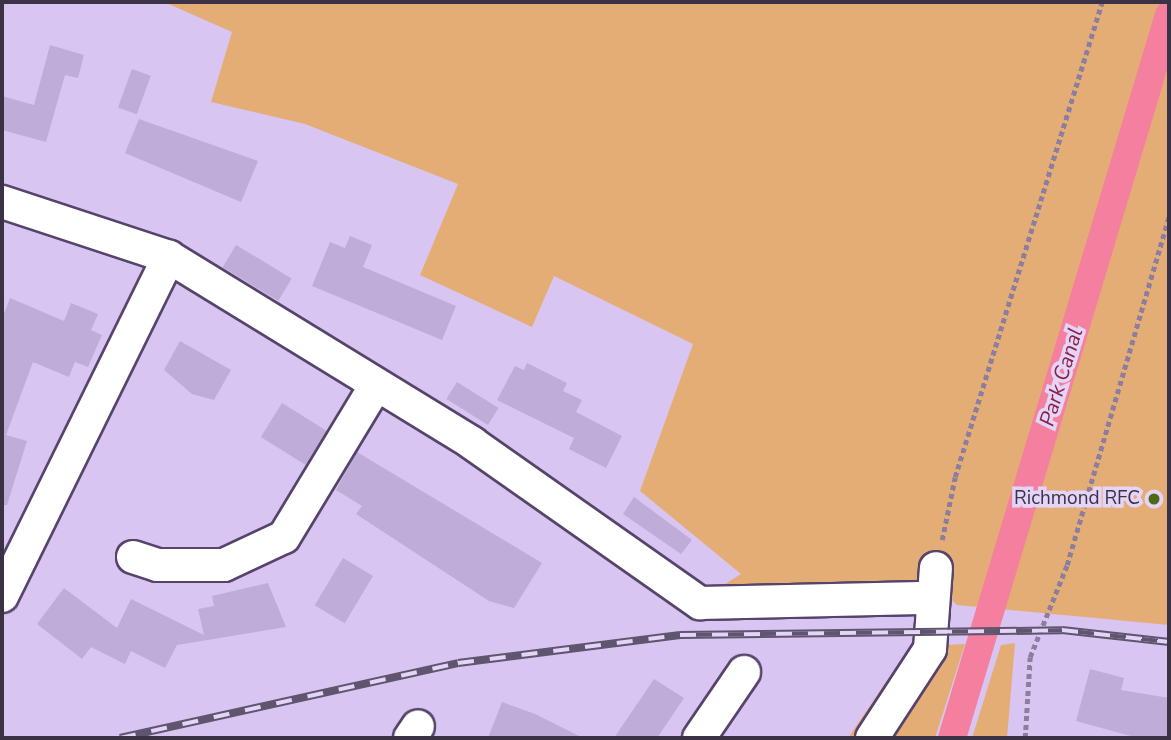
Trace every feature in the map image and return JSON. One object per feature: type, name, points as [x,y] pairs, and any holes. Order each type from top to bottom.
[{"type":"street","points":[[2,202],[169,257],[375,387],[472,443],[700,603],[921,598],[932,606]]},
{"type":"street","points":[[2,596],[169,257]]},
{"type":"street","points":[[133,557],[157,565],[224,565],[284,537],[375,387]]},
{"type":"street","points":[[872,738],[930,649],[936,568]]},
{"type":"street","points":[[699,738],[744,672]]},
{"type":"path","points":[[936,568],[956,477],[1102,2]]},
{"type":"path","points":[[1025,738],[1030,657],[1067,565],[1169,217]]},
{"type":"shaded area","points":[[164,2],[1169,2],[1169,625],[957,605],[940,589],[714,591],[741,574],[640,491],[693,344],[554,276],[532,327],[420,275],[458,184],[305,124],[211,102],[232,32]]},
{"type":"shaded area","points":[[1015,643],[1007,738],[972,738],[1001,645]]},
{"type":"shaded area","points":[[965,644],[935,738],[848,738],[910,647]]},
{"type":"building","points":[[50,45],[84,55],[78,78],[65,75],[46,142],[2,130],[2,96],[34,105]]},
{"type":"building","points":[[132,69],[151,76],[137,114],[118,108]]},
{"type":"building","points":[[139,119],[258,161],[241,202],[125,153]]},
{"type":"building","points":[[350,236],[372,245],[363,267],[456,306],[442,340],[312,286],[330,242],[345,248]]},
{"type":"building","points":[[236,245],[292,278],[278,301],[223,267]]},
{"type":"building","points":[[10,298],[64,321],[71,303],[98,314],[91,330],[102,335],[88,367],[75,362],[69,377],[33,362],[6,435],[27,441],[7,505],[2,505],[2,319]]},
{"type":"building","points":[[180,341],[231,370],[214,400],[192,394],[164,370]]},
{"type":"building","points":[[527,363],[567,383],[563,391],[582,400],[576,412],[622,436],[606,468],[569,449],[574,438],[497,400],[515,366],[524,370]]},
{"type":"building","points":[[457,382],[499,408],[488,425],[446,399]]},
{"type":"building","points":[[282,403],[327,431],[306,465],[261,437]]},
{"type":"building","points":[[357,452],[542,563],[514,608],[489,601],[356,514],[362,506],[336,490]]},
{"type":"building","points":[[634,497],[692,540],[681,554],[623,514]]},
{"type":"building","points":[[343,558],[373,576],[345,623],[315,605]]},
{"type":"building","points":[[268,583],[286,627],[177,645],[165,668],[131,651],[125,664],[91,647],[82,659],[37,624],[64,588],[117,628],[131,599],[204,635],[198,609],[214,606],[212,596]]},
{"type":"building","points":[[1090,669],[1124,678],[1121,690],[1169,698],[1169,738],[1138,738],[1076,721]]},
{"type":"building","points":[[654,679],[684,698],[657,738],[614,738]]},
{"type":"building","points":[[502,702],[535,714],[583,738],[488,738]]},
{"type":"waterway","name":"Park Canal","points":[[952,738],[1169,15]]},
{"type":"railway","points":[[120,738],[458,663],[680,635],[1062,630],[1169,642]]},
{"type":"place","name":"Richmond RFC","points":[[1154,499]]}]
